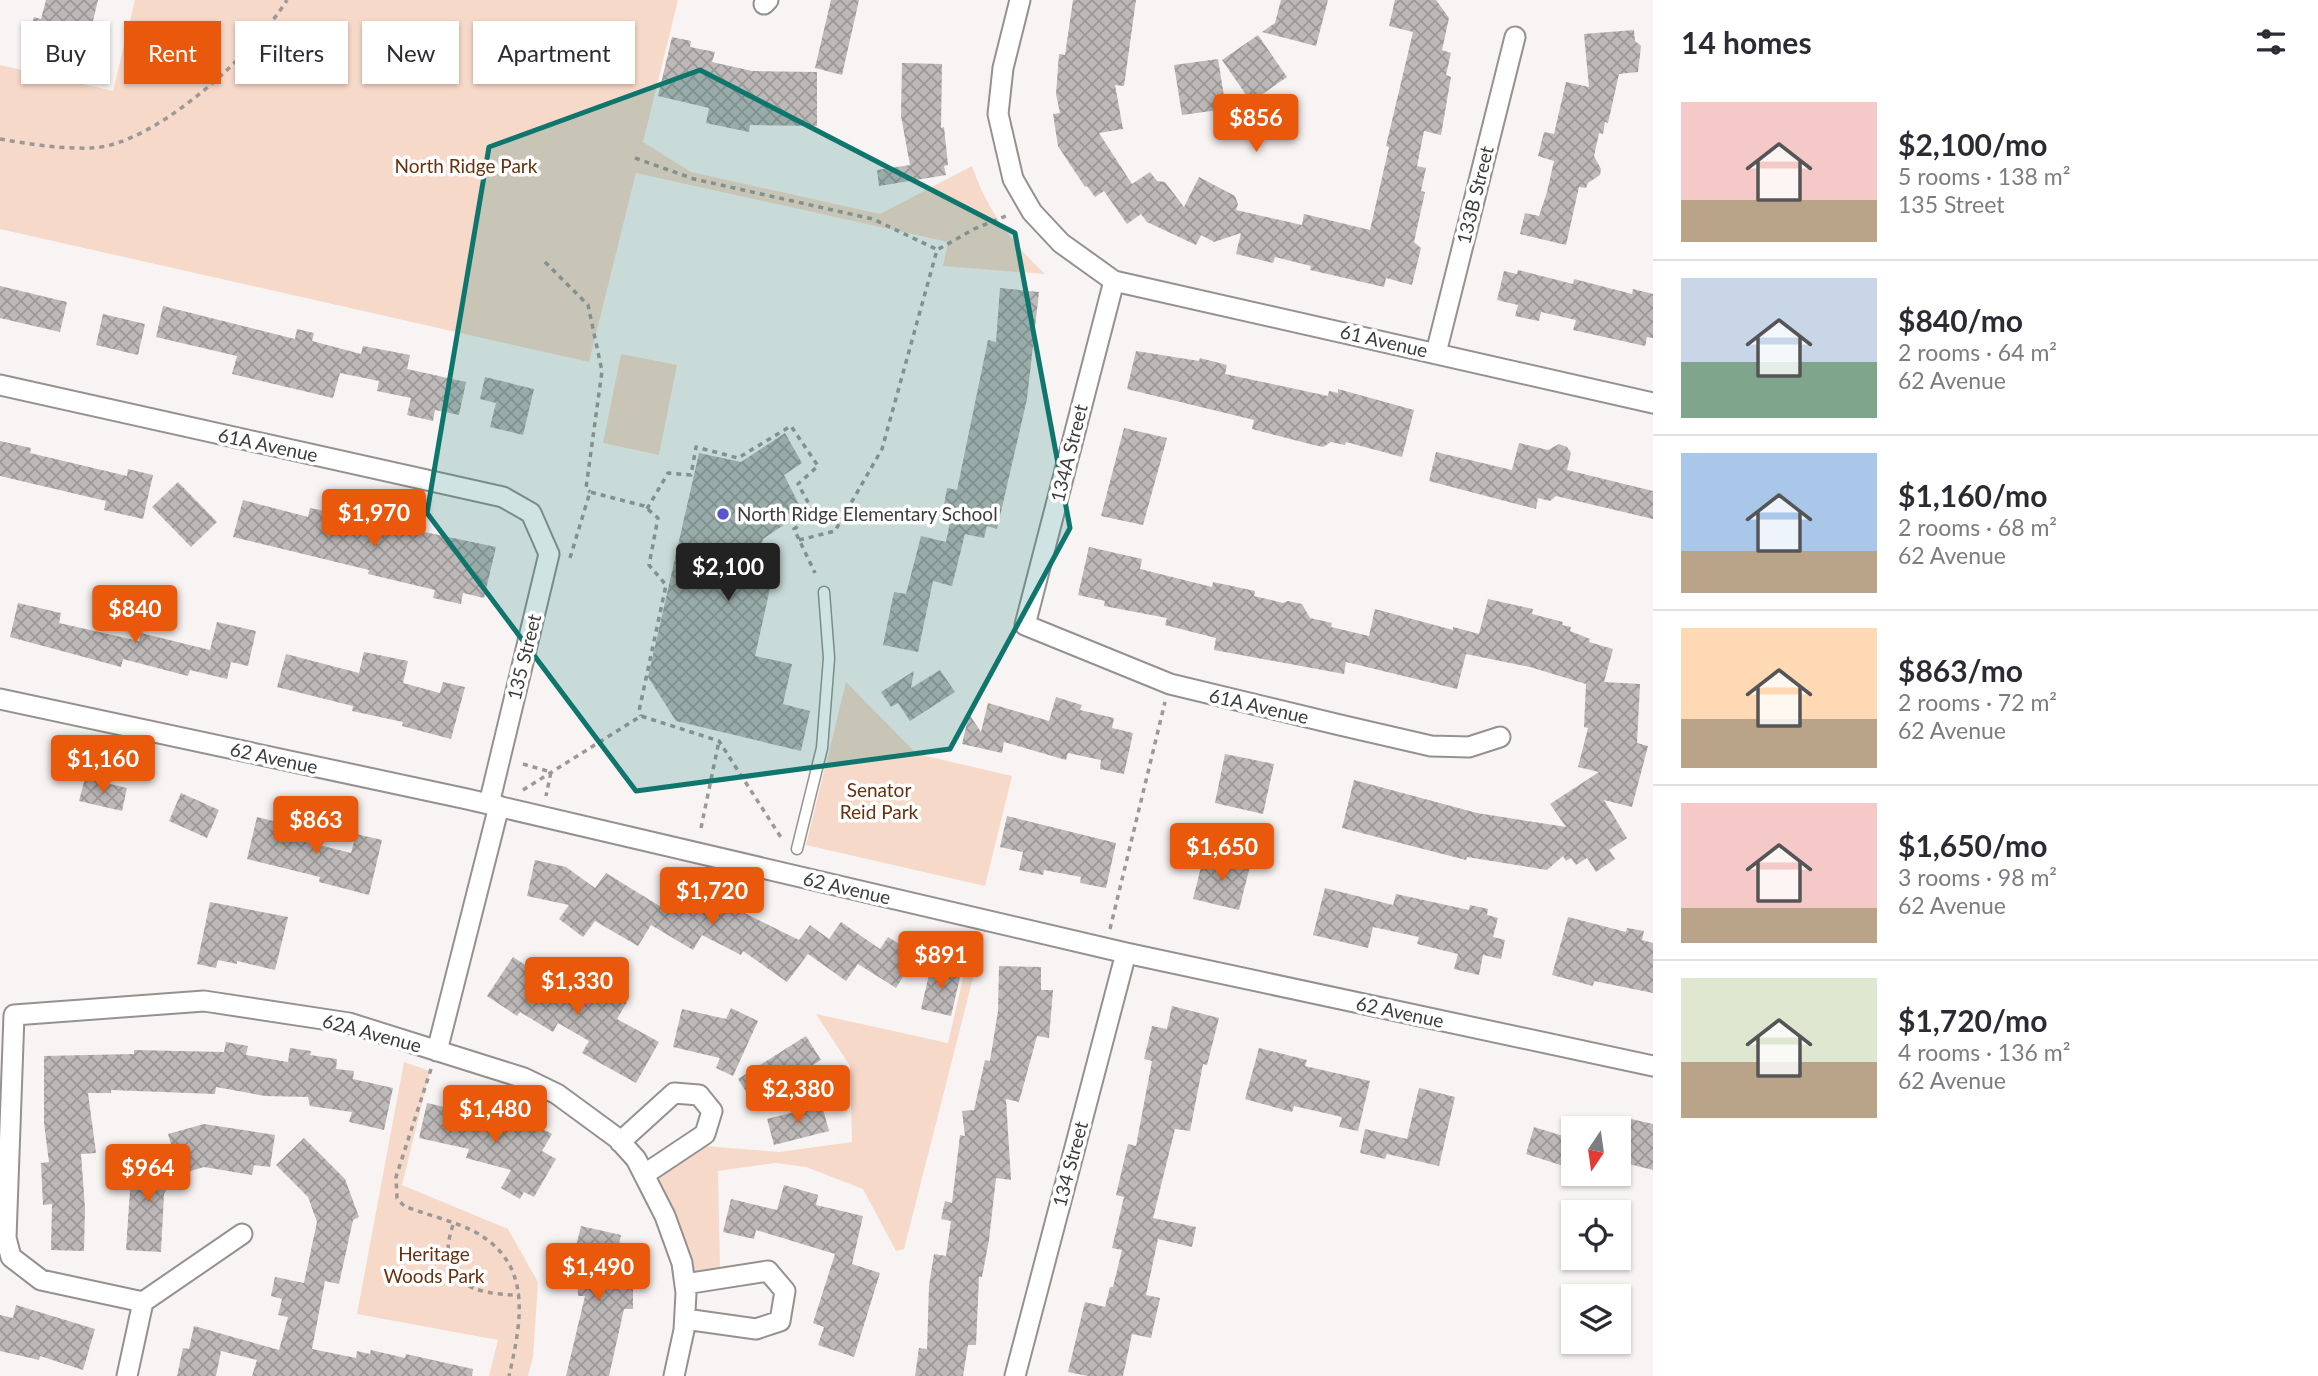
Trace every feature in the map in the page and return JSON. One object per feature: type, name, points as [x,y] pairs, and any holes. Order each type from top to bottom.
[{"type":"street","points":[[1020,0],[1003,68],[998,114],[1013,179],[1032,212],[1062,243],[1114,281]]},
{"type":"street","name":"133B Street","points":[[1436,353],[1515,37]]},
{"type":"street","name":"61 Avenue","points":[[1114,281],[1653,403]]},
{"type":"street","name":"134A Street","points":[[1025,625],[1114,281]]},
{"type":"street","name":"61A Avenue","points":[[0,386],[503,497],[531,513]]},
{"type":"street","name":"135 Street","points":[[434,1060],[549,554],[531,513]]},
{"type":"street","name":"61A Avenue","points":[[1025,625],[1170,684],[1366,731],[1431,746],[1469,747],[1500,737]]},
{"type":"street","name":"62 Avenue","points":[[0,699],[494,805],[1126,953],[1653,1066]]},
{"type":"street","name":"134 Street","points":[[1015,1376],[1126,953]]},
{"type":"street","name":"62A Avenue","points":[[144,1302],[41,1280],[11,1257],[6,1238],[14,1016],[204,1001],[349,1023],[434,1060],[523,1078],[557,1094],[585,1112],[620,1142],[645,1174],[665,1216],[682,1264],[685,1284]]},
{"type":"street","points":[[620,1142],[674,1093],[699,1095],[712,1111],[705,1134],[645,1174]]},
{"type":"street","points":[[127,1376],[144,1302],[242,1234]]},
{"type":"street","points":[[674,1376],[685,1319],[685,1284],[768,1271],[785,1292],[780,1321],[756,1329],[685,1319]]},
{"type":"lane","points":[[792,848],[822,748],[830,658],[824,592]]},
{"type":"path","points":[[0,139],[93,148],[138,136],[185,106],[272,25],[287,0]]},
{"type":"path","points":[[635,158],[694,179],[873,219],[937,250]]},
{"type":"path","points":[[799,540],[835,531],[882,449],[937,250],[974,229],[1006,216]]},
{"type":"path","points":[[545,262],[588,304],[602,371],[586,488],[590,492],[647,509],[657,518],[649,565],[666,585],[639,711],[641,716]]},
{"type":"path","points":[[647,509],[668,473],[691,475],[695,447],[738,458],[791,426],[817,466],[798,484],[815,514],[794,529],[816,573]]},
{"type":"path","points":[[568,566],[590,492]]},
{"type":"path","points":[[1108,936],[1166,700]]},
{"type":"path","points":[[523,790],[641,716],[719,741],[792,848]]},
{"type":"path","points":[[701,828],[719,741]]},
{"type":"path","points":[[523,764],[551,772]]},
{"type":"path","points":[[546,798],[551,772]]},
{"type":"path","points":[[434,1060],[396,1177],[397,1198],[404,1206],[475,1232],[496,1248],[511,1268],[520,1295],[521,1324],[509,1376]]},
{"type":"path","points":[[453,1224],[447,1248],[448,1264],[454,1277],[468,1286],[492,1295],[520,1295]]},
{"type":"highlighted area","points":[[700,70],[1015,233],[1070,528],[950,749],[636,791],[427,513],[489,147]]},
{"type":"green space","name":"North Ridge Park","points":[[135,0],[678,0],[643,142],[691,172],[880,214],[972,166],[1001,225],[1045,274],[943,266],[948,242],[636,173],[589,362],[0,229],[0,65],[21,70],[21,84],[83,84],[113,91],[124,46],[124,84],[221,84],[221,21],[130,21]]},
{"type":"green space","points":[[621,354],[677,365],[659,455],[603,443]]},
{"type":"green space","name":"Senator Reid Park","points":[[846,682],[917,754],[1012,776],[985,886],[806,845]]},
{"type":"green space","points":[[986,927],[904,1249],[896,1251],[863,1189],[806,1167],[775,1163],[718,1171],[720,1267],[693,1275],[653,1176],[705,1146],[779,1152],[852,1142],[850,1066],[816,1014],[948,1043],[963,978]]},
{"type":"green space","name":"Heritage Woods Park","points":[[404,1062],[430,1071],[402,1185],[508,1229],[538,1282],[533,1357],[528,1376],[489,1376],[498,1340],[357,1314]]},
{"type":"building","points":[[46,0],[98,0],[93,21],[33,21],[34,17],[41,19]]},
{"type":"building","points":[[831,0],[859,0],[842,75],[815,68]]},
{"type":"building","points":[[1073,0],[1136,0],[1124,86],[1115,85],[1123,129],[1099,133],[1132,184],[1150,172],[1157,181],[1165,182],[1184,207],[1199,177],[1235,196],[1238,204],[1236,210],[1302,225],[1304,214],[1370,230],[1389,147],[1386,146],[1413,32],[1389,26],[1395,0],[1436,0],[1449,18],[1442,50],[1451,53],[1446,75],[1451,77],[1441,135],[1424,131],[1417,166],[1426,168],[1421,191],[1425,192],[1414,242],[1421,248],[1412,285],[1386,278],[1384,287],[1310,270],[1311,266],[1275,257],[1273,263],[1236,254],[1241,233],[1214,242],[1201,235],[1196,245],[1147,222],[1141,214],[1127,224],[1104,191],[1095,197],[1087,186],[1085,187],[1058,146],[1053,114],[1060,113],[1056,94],[1059,54],[1065,55]]},
{"type":"building","points":[[1281,0],[1328,0],[1316,46],[1262,32],[1275,23]]},
{"type":"building","points":[[1634,30],[1635,41],[1641,46],[1638,72],[1619,74],[1608,123],[1605,122],[1603,134],[1599,133],[1594,156],[1601,169],[1600,175],[1588,183],[1586,188],[1579,187],[1566,245],[1520,234],[1525,213],[1539,216],[1547,192],[1554,161],[1538,156],[1544,132],[1554,134],[1566,82],[1589,87],[1584,34]]},
{"type":"building","points":[[1258,35],[1287,77],[1251,102],[1222,60]]},
{"type":"building","points":[[672,37],[691,41],[690,47],[715,52],[712,62],[752,71],[817,72],[817,126],[750,125],[749,132],[706,123],[709,108],[658,96]]},
{"type":"building","points":[[1218,59],[1226,109],[1182,115],[1174,65]]},
{"type":"building","points":[[902,63],[942,64],[941,128],[944,127],[948,165],[944,166],[946,175],[879,186],[877,170],[910,165],[901,116]]},
{"type":"building","points":[[1518,270],[1573,284],[1574,279],[1632,294],[1633,289],[1653,294],[1653,338],[1647,337],[1645,346],[1573,330],[1576,320],[1541,312],[1539,321],[1515,316],[1518,305],[1497,300],[1504,271],[1517,274]]},
{"type":"building","points":[[0,286],[67,302],[60,332],[0,318]]},
{"type":"building","points":[[1000,288],[1039,292],[1027,399],[997,529],[987,526],[984,538],[965,534],[952,586],[933,581],[918,652],[883,645],[894,592],[906,594],[921,536],[946,542],[953,507],[944,505],[947,488],[957,490],[988,340],[996,342]]},
{"type":"building","points":[[163,306],[295,339],[297,329],[314,333],[312,341],[361,354],[363,346],[410,355],[407,369],[466,382],[459,415],[435,410],[433,421],[407,415],[411,398],[377,391],[379,381],[340,373],[333,398],[232,374],[237,356],[156,337]]},
{"type":"building","points":[[103,314],[145,324],[138,355],[96,345]]},
{"type":"building","points":[[1136,351],[1199,361],[1200,358],[1227,365],[1225,374],[1328,396],[1329,391],[1338,393],[1338,389],[1414,410],[1402,457],[1346,442],[1345,445],[1331,442],[1323,447],[1310,444],[1252,429],[1254,420],[1127,389]]},
{"type":"building","points":[[485,377],[534,389],[523,435],[490,427],[496,403],[480,399]]},
{"type":"building","points":[[1124,428],[1167,438],[1143,525],[1101,516]]},
{"type":"building","points":[[785,433],[802,463],[784,475],[803,512],[763,539],[755,570],[773,575],[755,656],[792,664],[783,704],[810,711],[801,751],[676,721],[648,677],[699,453],[741,462]]},
{"type":"building","points":[[0,441],[31,448],[30,453],[127,476],[128,469],[153,475],[143,519],[104,510],[106,501],[0,476]]},
{"type":"building","points":[[1519,443],[1548,450],[1559,444],[1567,447],[1571,453],[1567,470],[1653,491],[1653,519],[1556,496],[1550,501],[1538,498],[1536,509],[1429,481],[1436,452],[1512,470]]},
{"type":"building","points":[[178,482],[217,522],[191,547],[152,507]]},
{"type":"building","points":[[243,500],[308,517],[310,508],[496,547],[484,598],[463,593],[461,604],[433,598],[435,590],[368,574],[369,570],[233,537]]},
{"type":"building","points":[[1089,547],[1142,559],[1140,569],[1212,587],[1213,582],[1255,591],[1254,596],[1283,603],[1288,601],[1302,604],[1310,618],[1332,623],[1331,627],[1369,636],[1375,609],[1453,630],[1453,627],[1479,634],[1488,599],[1533,609],[1532,614],[1563,622],[1562,625],[1571,627],[1570,631],[1590,639],[1589,642],[1613,649],[1604,682],[1640,684],[1637,743],[1648,746],[1632,807],[1604,800],[1627,838],[1609,850],[1615,859],[1596,872],[1587,858],[1576,865],[1571,858],[1566,861],[1563,856],[1547,870],[1467,857],[1466,860],[1342,828],[1354,780],[1477,813],[1566,827],[1550,804],[1599,772],[1578,767],[1588,728],[1584,727],[1586,684],[1530,667],[1466,654],[1457,689],[1346,662],[1344,674],[1214,650],[1216,638],[1165,625],[1167,618],[1104,606],[1105,601],[1078,595]]},
{"type":"building","points":[[18,603],[61,613],[59,623],[139,641],[141,633],[210,650],[217,622],[256,631],[248,666],[231,662],[227,679],[190,670],[188,676],[123,659],[121,667],[10,637]]},
{"type":"building","points":[[364,652],[408,661],[403,683],[440,693],[443,682],[465,687],[451,739],[402,726],[403,722],[352,711],[353,706],[277,687],[286,654],[359,673]]},
{"type":"building","points":[[940,670],[955,692],[910,721],[898,703],[891,707],[881,692],[914,671],[911,688]]},
{"type":"building","points":[[1056,697],[1082,705],[1080,710],[1114,718],[1112,728],[1133,733],[1124,774],[1100,769],[1101,760],[1068,753],[1066,760],[1004,742],[1002,753],[962,744],[969,714],[981,732],[988,703],[1049,721]]},
{"type":"building","points":[[1225,754],[1274,764],[1263,814],[1215,803]]},
{"type":"building","points":[[85,778],[127,788],[122,811],[79,801]]},
{"type":"building","points":[[181,793],[219,810],[207,838],[169,821]]},
{"type":"building","points":[[1007,816],[1116,843],[1106,888],[1080,883],[1081,877],[1044,870],[1043,875],[1019,870],[1023,852],[1000,847]]},
{"type":"building","points":[[257,817],[306,829],[303,841],[351,853],[356,834],[382,840],[369,895],[319,882],[320,877],[247,859]]},
{"type":"building","points":[[1204,855],[1250,866],[1239,910],[1193,899]]},
{"type":"building","points":[[535,860],[566,867],[595,888],[606,873],[671,913],[681,897],[696,906],[704,893],[799,940],[810,925],[829,939],[841,922],[880,949],[888,937],[917,955],[896,988],[858,964],[846,981],[808,954],[787,982],[743,951],[741,955],[702,935],[693,950],[651,925],[638,946],[595,921],[583,937],[559,919],[569,905],[527,896]]},
{"type":"building","points":[[1325,888],[1393,905],[1396,894],[1469,910],[1470,905],[1488,909],[1487,915],[1498,918],[1493,937],[1505,940],[1501,959],[1483,955],[1479,975],[1454,969],[1458,954],[1417,944],[1419,937],[1373,927],[1368,948],[1313,935]]},
{"type":"building","points":[[210,902],[288,917],[275,970],[237,961],[237,964],[218,960],[216,968],[197,964]]},
{"type":"building","points":[[1568,917],[1626,932],[1627,928],[1644,931],[1642,940],[1653,943],[1653,993],[1594,981],[1593,986],[1552,975]]},
{"type":"building","points":[[513,957],[549,981],[552,976],[594,1000],[602,987],[627,1002],[617,1019],[659,1042],[636,1083],[582,1053],[589,1041],[558,1023],[553,1032],[520,1012],[517,1016],[487,996]]},
{"type":"building","points":[[931,966],[961,973],[951,1016],[921,1009]]},
{"type":"building","points":[[999,966],[1041,967],[1041,990],[1053,990],[1049,1038],[1037,1036],[1019,1102],[1006,1099],[1011,1180],[996,1178],[989,1240],[982,1277],[979,1277],[976,1345],[968,1345],[963,1376],[915,1376],[919,1348],[927,1349],[929,1286],[934,1254],[946,1256],[951,1221],[941,1219],[945,1201],[952,1203],[960,1135],[965,1136],[962,1111],[974,1110],[985,1060],[990,1061],[998,1011]]},
{"type":"building","points":[[1172,1006],[1219,1018],[1207,1065],[1203,1064],[1190,1131],[1175,1129],[1153,1218],[1196,1227],[1192,1247],[1158,1239],[1146,1295],[1160,1298],[1151,1338],[1132,1334],[1123,1376],[1088,1376],[1068,1372],[1085,1302],[1105,1307],[1110,1287],[1113,1287],[1122,1250],[1112,1248],[1124,1197],[1116,1195],[1128,1144],[1136,1146],[1152,1061],[1144,1059],[1152,1026],[1167,1029]]},
{"type":"building","points":[[731,1008],[758,1021],[733,1076],[716,1068],[720,1058],[673,1047],[682,1009],[726,1019]]},
{"type":"building","points":[[806,1036],[821,1060],[753,1102],[738,1079]]},
{"type":"building","points":[[226,1042],[248,1046],[246,1055],[288,1062],[290,1048],[311,1051],[310,1055],[337,1059],[336,1069],[354,1071],[353,1079],[393,1088],[384,1130],[349,1122],[352,1112],[310,1106],[308,1097],[265,1096],[216,1087],[215,1094],[111,1090],[111,1093],[88,1093],[96,1153],[81,1154],[85,1208],[84,1251],[51,1250],[52,1204],[43,1205],[41,1163],[49,1162],[44,1123],[44,1056],[134,1054],[134,1050],[224,1052]]},
{"type":"building","points":[[1259,1048],[1307,1060],[1305,1066],[1370,1081],[1358,1131],[1339,1127],[1342,1117],[1294,1106],[1292,1112],[1245,1099]]},
{"type":"building","points":[[1419,1088],[1455,1097],[1439,1166],[1387,1154],[1385,1159],[1360,1153],[1365,1129],[1407,1139]]},
{"type":"building","points":[[427,1103],[462,1111],[461,1115],[501,1126],[505,1111],[552,1134],[542,1151],[556,1159],[534,1197],[524,1192],[520,1199],[501,1188],[511,1170],[466,1158],[469,1149],[419,1138]]},
{"type":"building","points":[[822,1105],[829,1131],[774,1145],[767,1119]]},
{"type":"building","points":[[1631,1119],[1653,1124],[1653,1170],[1631,1164]]},
{"type":"building","points":[[204,1124],[275,1135],[270,1167],[254,1165],[252,1175],[204,1167],[180,1174],[168,1134]]},
{"type":"building","points":[[1534,1127],[1561,1135],[1561,1165],[1526,1154]]},
{"type":"building","points":[[304,1138],[345,1179],[359,1217],[353,1220],[339,1284],[325,1281],[312,1349],[356,1358],[357,1351],[370,1354],[371,1350],[405,1358],[406,1354],[473,1369],[472,1376],[252,1376],[257,1360],[221,1351],[216,1376],[177,1376],[183,1348],[189,1349],[194,1326],[279,1350],[288,1317],[278,1315],[282,1299],[271,1296],[275,1277],[304,1283],[317,1222],[308,1197],[276,1165]]},
{"type":"building","points":[[144,1153],[177,1170],[164,1194],[161,1252],[126,1250],[130,1190],[126,1188]]},
{"type":"building","points":[[784,1185],[818,1195],[816,1205],[863,1216],[852,1264],[880,1273],[854,1357],[818,1345],[824,1327],[813,1323],[835,1254],[756,1230],[754,1239],[723,1232],[731,1199],[777,1210]]},
{"type":"building","points":[[581,1226],[621,1235],[611,1278],[633,1277],[633,1309],[624,1309],[609,1376],[566,1376],[585,1296],[578,1296],[577,1259],[573,1258]]},
{"type":"building","points":[[16,1305],[95,1329],[83,1370],[40,1356],[39,1360],[0,1351],[0,1315],[13,1318]]},
{"type":"place","name":"North Ridge Elementary School","points":[[723,514]]}]
